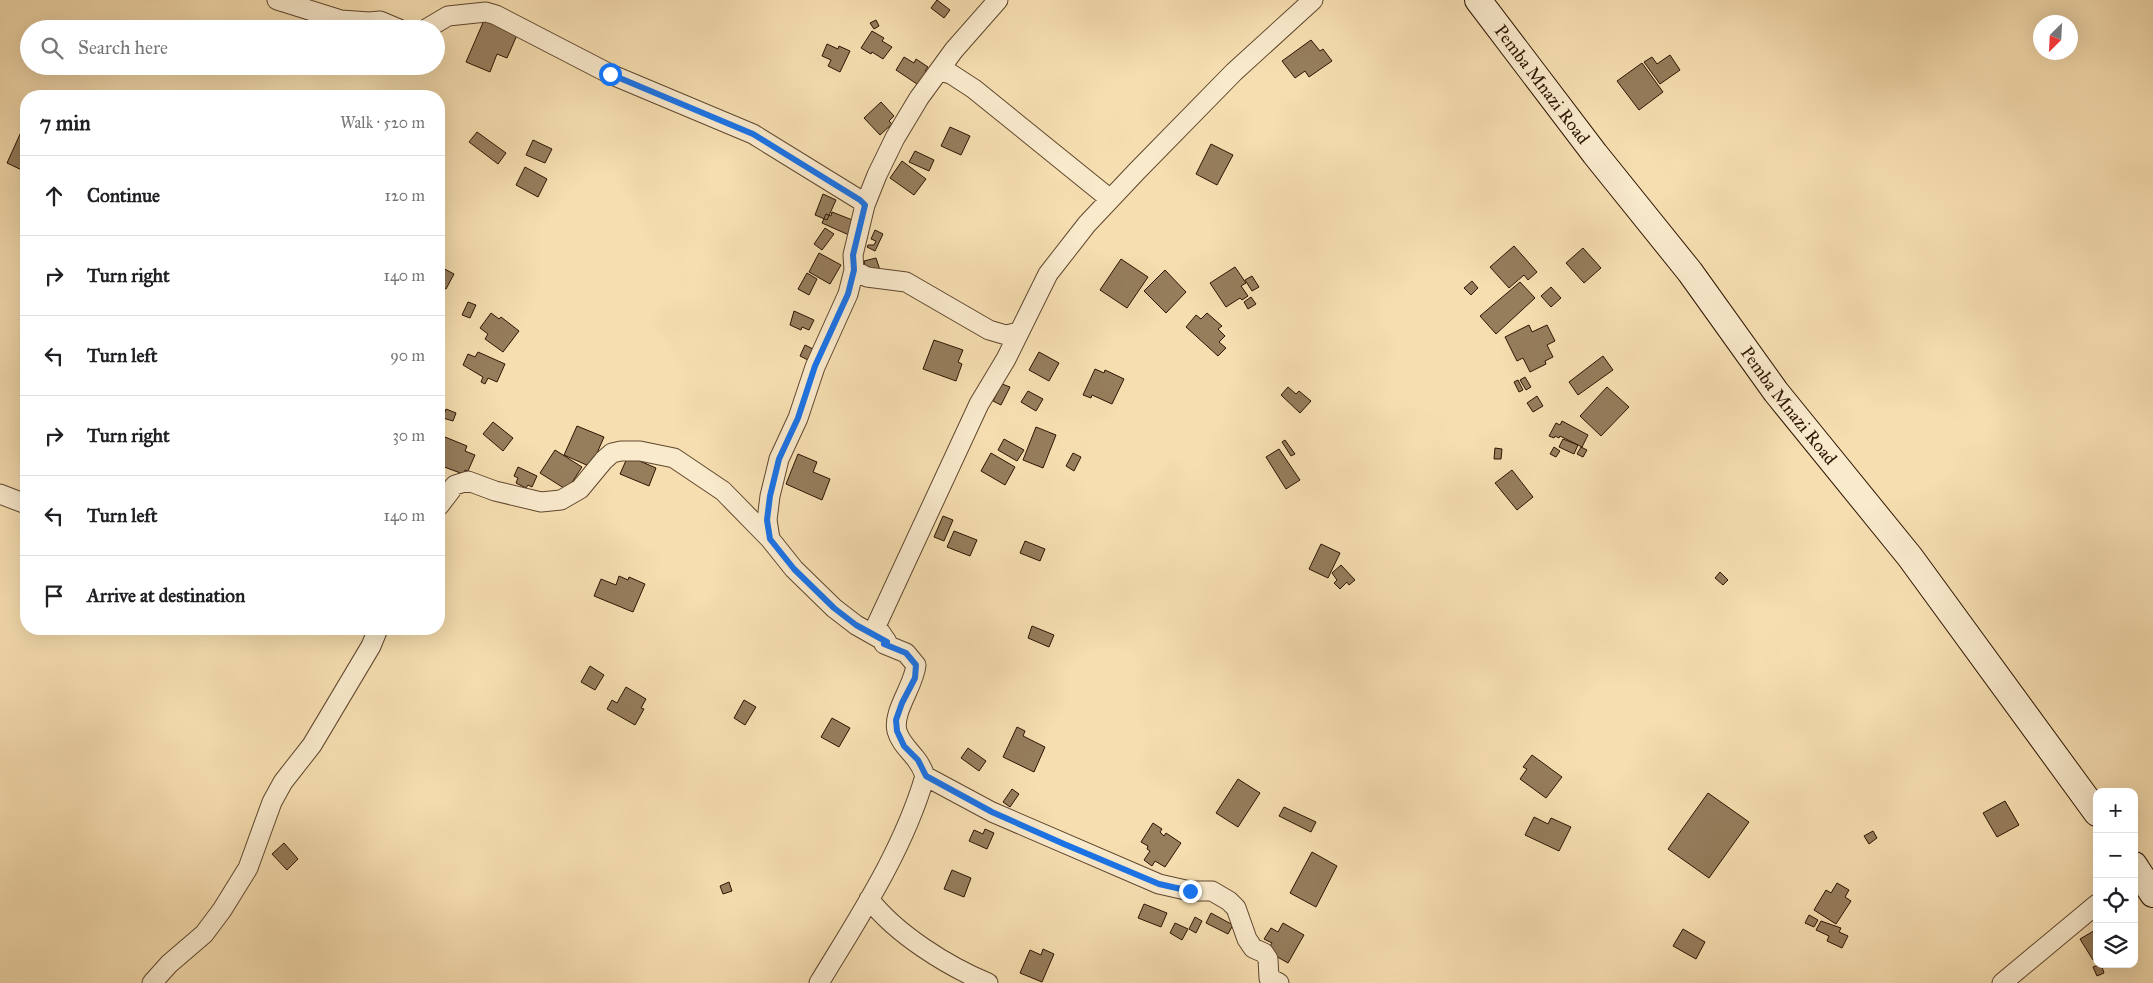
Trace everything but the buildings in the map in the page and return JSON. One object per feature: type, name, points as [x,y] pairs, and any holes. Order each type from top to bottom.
[{"type":"main road","name":"Pemba Mnazi Road","points":[[1478,0],[1595,154],[1690,272],[1776,392],[1910,557],[2093,808]]},
{"type":"main road","points":[[2138,872],[2153,894]]},
{"type":"street","points":[[277,0],[342,20]]},
{"type":"street","points":[[770,539],[767,520],[770,496],[779,459],[798,418],[815,366],[848,294],[854,270],[853,255],[865,205],[877,175],[895,138],[919,98],[954,50],[998,0]]},
{"type":"street","points":[[1279,983],[1269,978],[1268,959],[1264,953],[1253,948],[1247,939],[1236,908],[1218,894],[1212,891],[1190,891],[1159,884],[1000,815],[926,776],[918,760],[904,746],[897,731],[896,720],[902,703],[915,678],[916,665],[906,653],[884,644],[887,642],[876,626],[979,404],[1006,359],[1048,274],[1087,224],[1110,199],[1234,72],[1313,0]]},
{"type":"street","points":[[441,20],[448,16],[486,12],[496,16],[610,74],[753,134],[860,200],[865,205]]},
{"type":"street","points":[[940,71],[951,74],[974,89],[1110,199]]},
{"type":"street","points":[[854,270],[867,276],[906,282],[989,330],[1006,336],[1019,332]]},
{"type":"street","points":[[445,498],[455,485],[468,481],[495,491],[541,502],[561,500],[580,489],[612,453],[640,451],[674,458],[723,491],[770,539],[794,569],[834,608],[856,625],[887,642]]},
{"type":"street","points":[[0,494],[20,502]]},
{"type":"street","points":[[152,983],[169,964],[204,934],[222,910],[248,868],[272,802],[283,782],[312,745],[371,646],[376,635]]},
{"type":"street","points":[[819,983],[869,899],[898,845],[917,803],[926,776]]},
{"type":"street","points":[[869,899],[879,912],[901,931],[936,955],[988,983]]},
{"type":"street","points":[[2002,983],[2093,907]]},
{"type":"route","points":[[610,74],[753,134],[860,200],[865,205],[853,255],[854,270],[848,294],[815,366],[798,418],[779,459],[770,496],[767,520],[770,539],[794,569],[834,608],[870,634],[887,642],[884,644],[906,653],[916,665],[915,678],[902,703],[896,720],[897,731],[904,746],[918,760],[926,776],[992,812],[1159,884],[1190,891]]}]
